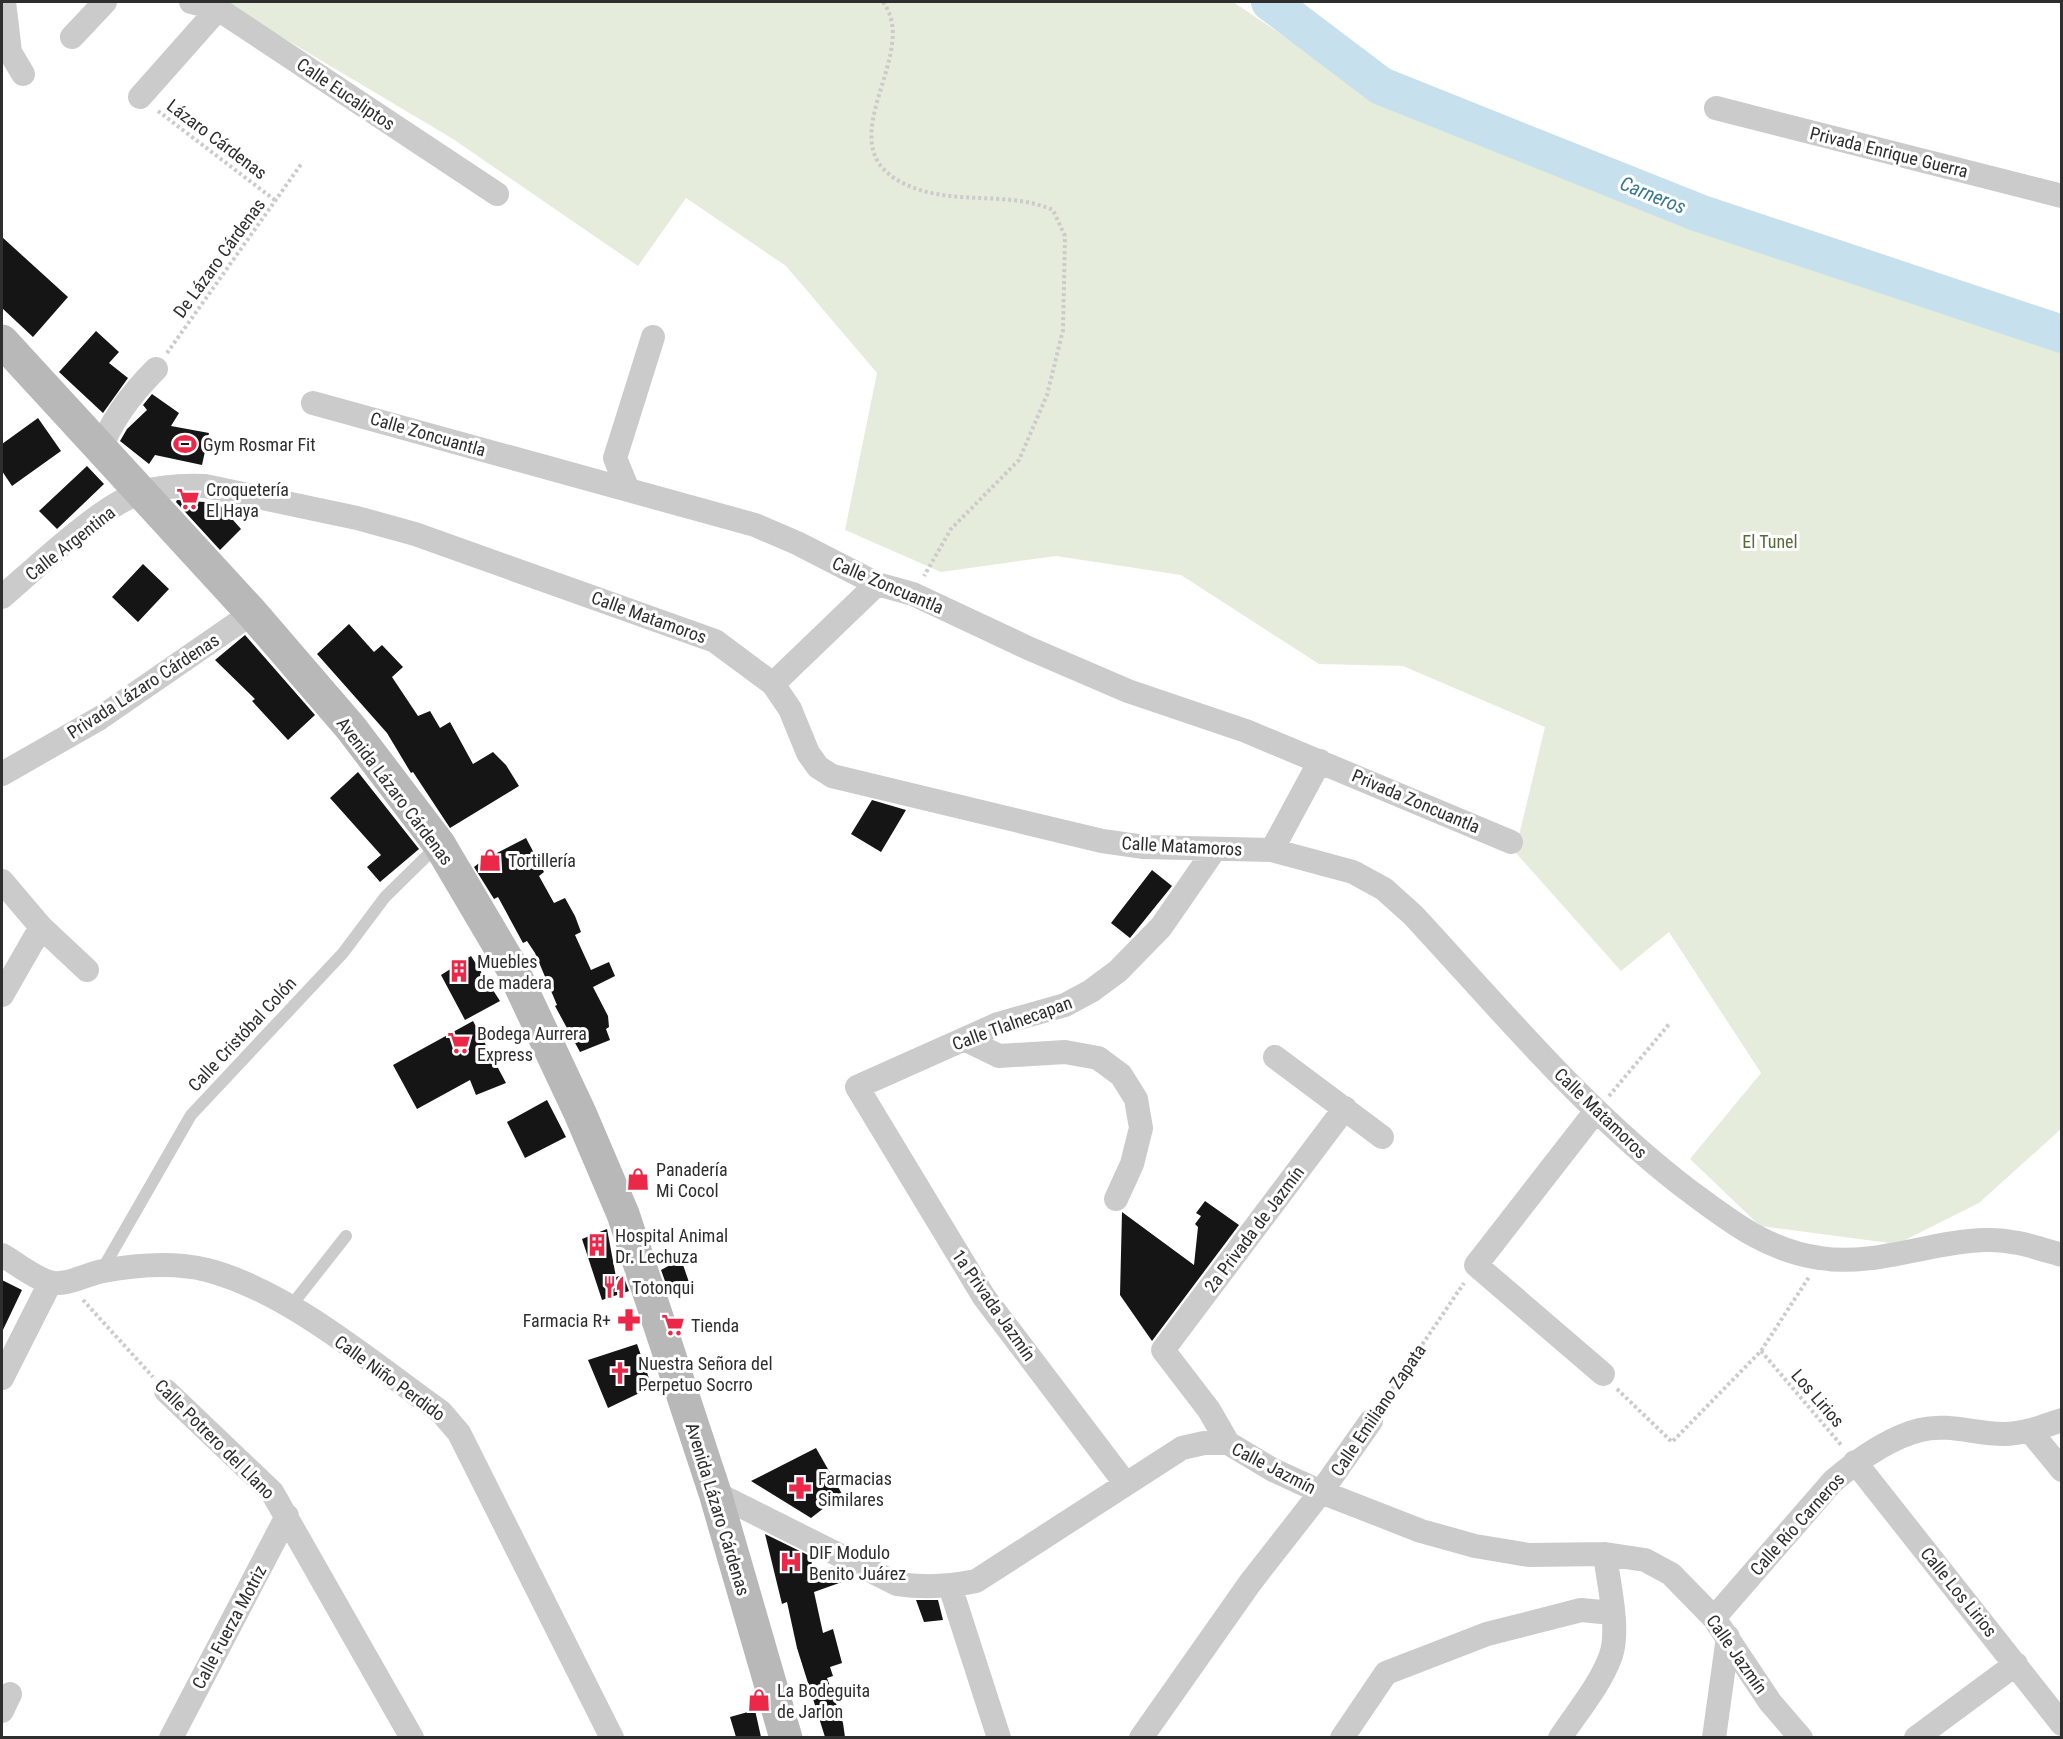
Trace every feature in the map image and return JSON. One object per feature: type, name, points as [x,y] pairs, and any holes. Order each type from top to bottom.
[{"type":"main road","name":"Avenida Lázaro Cárdenas","points":[[2,341],[100,451],[252,613],[351,728],[439,844],[511,966],[580,1113],[619,1204],[715,1493],[786,1737]]},
{"type":"street","points":[[4,2],[10,52],[23,74]]},
{"type":"street","points":[[72,37],[105,2]]},
{"type":"street","name":"Calle Eucaliptos","points":[[191,2],[218,9],[497,194]]},
{"type":"street","points":[[140,98],[218,9]]},
{"type":"street","name":"Privada Enrique Guerra","points":[[1716,108],[2061,196]]},
{"type":"street","points":[[628,490],[615,458],[653,337]]},
{"type":"street","points":[[100,451],[112,425],[139,386],[156,369]]},
{"type":"street","name":"Calle Zoncuantla","points":[[314,403],[755,525],[797,543],[877,584],[914,594],[1028,648],[1128,691],[1246,731],[1320,761]]},
{"type":"street","name":"Calle Matamoros","points":[[140,493],[181,485],[206,486],[357,518],[415,534],[715,641],[774,684],[790,709],[808,753],[818,767],[832,776],[1102,841],[1144,848],[1272,850],[1353,872],[1384,889],[1413,915],[1595,1112],[1655,1166],[1741,1230],[1778,1248],[1821,1258],[1862,1259],[1986,1240],[2022,1244],[2061,1255]]},
{"type":"street","name":"Calle Argentina","points":[[2,597],[106,511],[140,493]]},
{"type":"street","points":[[774,684],[877,584]]},
{"type":"street","name":"Privada Lázaro Cárdenas","points":[[2,774],[100,718],[252,613]]},
{"type":"street","points":[[1272,850],[1320,761]]},
{"type":"street","name":"Privada Zoncuantla","points":[[1320,761],[1511,842]]},
{"type":"street","name":"Calle Tlalnecapan","points":[[857,1087],[998,1024],[1065,1005],[1118,971],[1161,927],[1215,849]]},
{"type":"street","points":[[2,881],[41,927],[87,970]]},
{"type":"street","points":[[2,995],[41,927]]},
{"type":"street","points":[[964,1039],[999,1056],[1065,1052],[1098,1058],[1121,1075],[1136,1099],[1141,1128],[1132,1164],[1116,1199]]},
{"type":"street","points":[[1275,1057],[1382,1137]]},
{"type":"street","name":"1a Privada Jazmín","points":[[857,1087],[984,1298],[1125,1483]]},
{"type":"street","name":"2a Privada de Jazmín","points":[[1228,1443],[1209,1410],[1163,1350],[1345,1108]]},
{"type":"street","points":[[1595,1112],[1476,1265],[1603,1374]]},
{"type":"street","points":[[2,1255],[58,1282],[2,1378]]},
{"type":"street","name":"Calle Niño Perdido","points":[[58,1282],[102,1271],[164,1264],[206,1270],[247,1284],[291,1306],[441,1412],[459,1433],[612,1737]]},
{"type":"street","name":"Calle Potrero del Llano","points":[[166,1391],[272,1492],[412,1737]]},
{"type":"street","name":"Calle Río Carneros","points":[[1721,1627],[1833,1481],[1855,1462],[1890,1442],[1921,1430],[1952,1428],[2003,1434],[2030,1431],[2061,1420]]},
{"type":"street","name":"Calle Emiliano Zapata","points":[[1141,1737],[1250,1583],[1321,1492],[1371,1421]]},
{"type":"street","points":[[2030,1431],[2061,1470]]},
{"type":"street","name":"Calle Jazmín","points":[[715,1493],[897,1584],[927,1588],[950,1586],[976,1581],[1182,1448],[1204,1443],[1228,1443],[1273,1470],[1321,1492],[1421,1531],[1475,1546],[1529,1555],[1605,1554],[1645,1560],[1671,1574],[1721,1627],[1770,1702],[1801,1737]]},
{"type":"street","name":"Calle Los Lirios","points":[[1855,1462],[2061,1724]]},
{"type":"street","name":"Calle Fuerza Motriz","points":[[171,1737],[287,1516]]},
{"type":"street","points":[[1560,1737],[1603,1672],[1611,1654],[1614,1636],[1605,1554]]},
{"type":"street","points":[[950,1586],[999,1737]]},
{"type":"street","points":[[1342,1737],[1386,1673],[1487,1634],[1581,1610],[1612,1613]]},
{"type":"street","points":[[1714,1737],[1721,1627]]},
{"type":"street","points":[[1916,1737],[2016,1664]]},
{"type":"lane","name":"Calle Cristóbal Colón","points":[[102,1271],[191,1115],[343,953],[385,897],[439,844]]},
{"type":"lane","points":[[291,1306],[346,1236]]},
{"type":"path","points":[[883,2],[889,9],[894,40],[870,134],[879,163],[900,182],[945,197],[1034,202],[1053,210],[1065,236],[1063,330],[1047,395],[1018,460],[951,529],[914,594]]},
{"type":"path","name":"Lázaro Cárdenas","points":[[140,98],[276,201]]},
{"type":"path","name":"De Lázaro Cárdenas","points":[[156,369],[303,163]]},
{"type":"path","points":[[1595,1112],[1670,1023]]},
{"type":"path","points":[[1603,1374],[1672,1442],[1761,1351],[1821,1258]]},
{"type":"path","name":"Calle Emiliano Zapata","points":[[1371,1421],[1476,1265]]},
{"type":"path","name":"Calle Potrero del Llano","points":[[58,1282],[166,1391]]},
{"type":"path","name":"Los Lirios","points":[[1761,1351],[1855,1462]]},
{"type":"green space","name":"El Tunel","points":[[223,2],[1233,2],[1371,94],[2044,329],[2061,338],[2061,1129],[1979,1203],[1897,1244],[1760,1226],[1690,1159],[1761,1073],[1669,932],[1621,971],[1515,852],[1545,727],[1403,666],[1319,664],[1181,575],[1056,556],[941,572],[845,530],[877,373],[786,266],[686,198],[638,266],[453,139]]},
{"type":"building","points":[[2,237],[68,297],[33,337],[2,308]]},
{"type":"building","points":[[96,331],[119,352],[109,363],[128,378],[103,413],[59,372]]},
{"type":"building","points":[[152,394],[179,413],[171,426],[209,433],[202,465],[155,455],[149,464],[120,441],[127,429],[147,410],[143,405]]},
{"type":"building","points":[[38,418],[61,451],[12,486],[2,471],[2,444]]},
{"type":"building","points":[[87,466],[104,484],[57,529],[39,511]]},
{"type":"building","points":[[177,500],[218,503],[241,529],[220,550],[176,502]]},
{"type":"building","points":[[143,564],[169,589],[138,622],[112,597]]},
{"type":"building","points":[[349,624],[374,652],[382,645],[403,667],[392,677],[418,716],[430,711],[440,728],[450,722],[473,764],[493,752],[506,765],[519,786],[450,828],[413,772],[411,773],[387,733],[317,654]]},
{"type":"building","points":[[245,635],[315,715],[288,740],[252,701],[255,699],[215,660]]},
{"type":"building","points":[[358,772],[419,849],[380,882],[367,867],[381,855],[330,798]]},
{"type":"building","points":[[872,800],[906,810],[881,852],[851,834]]},
{"type":"building","points":[[526,838],[544,872],[539,876],[554,903],[565,898],[575,916],[581,932],[575,935],[591,970],[609,962],[615,976],[593,987],[608,1016],[609,1027],[606,1029],[610,1040],[580,1052],[555,1006],[557,1005],[535,953],[527,941],[523,943],[498,897],[494,899],[474,867],[492,853],[493,855]]},
{"type":"building","points":[[1152,870],[1172,886],[1130,938],[1111,923]]},
{"type":"building","points":[[471,956],[500,1001],[465,1020],[441,975]]},
{"type":"building","name":"Bodega Aurrera Express","points":[[473,1021],[506,1083],[476,1095],[470,1080],[417,1109],[393,1065]]},
{"type":"building","points":[[547,1100],[566,1137],[525,1158],[507,1122]]},
{"type":"building","points":[[1205,1201],[1239,1225],[1152,1341],[1120,1295],[1122,1212],[1194,1265],[1198,1227],[1195,1224],[1201,1216],[1196,1213]]},
{"type":"building","points":[[607,1229],[616,1277],[623,1275],[629,1291],[602,1300],[582,1239]]},
{"type":"building","points":[[681,1259],[690,1285],[670,1295],[661,1270]]},
{"type":"building","points":[[2,1280],[22,1290],[2,1332]]},
{"type":"building","name":"Nuestra Señora del Perpetuo Socrro","points":[[637,1344],[652,1387],[608,1408],[588,1360]]},
{"type":"building","name":"Farmacias Similares","points":[[816,1448],[842,1494],[811,1518],[751,1481]]},
{"type":"building","points":[[765,1534],[812,1557],[811,1573],[831,1567],[840,1571],[842,1582],[814,1592],[823,1633],[833,1629],[842,1663],[830,1667],[833,1676],[827,1678],[843,1723],[845,1737],[825,1737],[797,1648],[787,1602],[782,1604]]},
{"type":"building","points":[[916,1600],[938,1600],[943,1620],[924,1622]]},
{"type":"building","points":[[755,1710],[761,1737],[736,1737],[730,1717]]},
{"type":"waterway","name":"Carneros","points":[[1270,2],[1381,86],[1699,213],[2062,334]]},
{"type":"place","name":"Gym Rosmar Fit","points":[[185,444]]},
{"type":"place","name":"Croquetería El Haya","points":[[188,499]]},
{"type":"place","name":"Tortillería","points":[[490,860]]},
{"type":"place","name":"Muebles de madera","points":[[459,971]]},
{"type":"place","name":"Bodega Aurrera Express","points":[[459,1043]]},
{"type":"place","name":"Panadería Mi Cocol","points":[[638,1179]]},
{"type":"place","name":"Hospital Animal Dr. Lechuza","points":[[597,1245]]},
{"type":"place","name":"Totonqui","points":[[614,1287]]},
{"type":"place","name":"Farmacia R+","points":[[629,1320]]},
{"type":"place","name":"Tienda","points":[[673,1325]]},
{"type":"place","name":"Nuestra Señora del Perpetuo Socrro","points":[[620,1373]]},
{"type":"place","name":"Farmacias Similares","points":[[800,1488]]},
{"type":"place","name":"DIF Modulo Benito Juárez","points":[[791,1562]]},
{"type":"place","name":"La Bodeguita de Jarlon","points":[[759,1700]]}]
